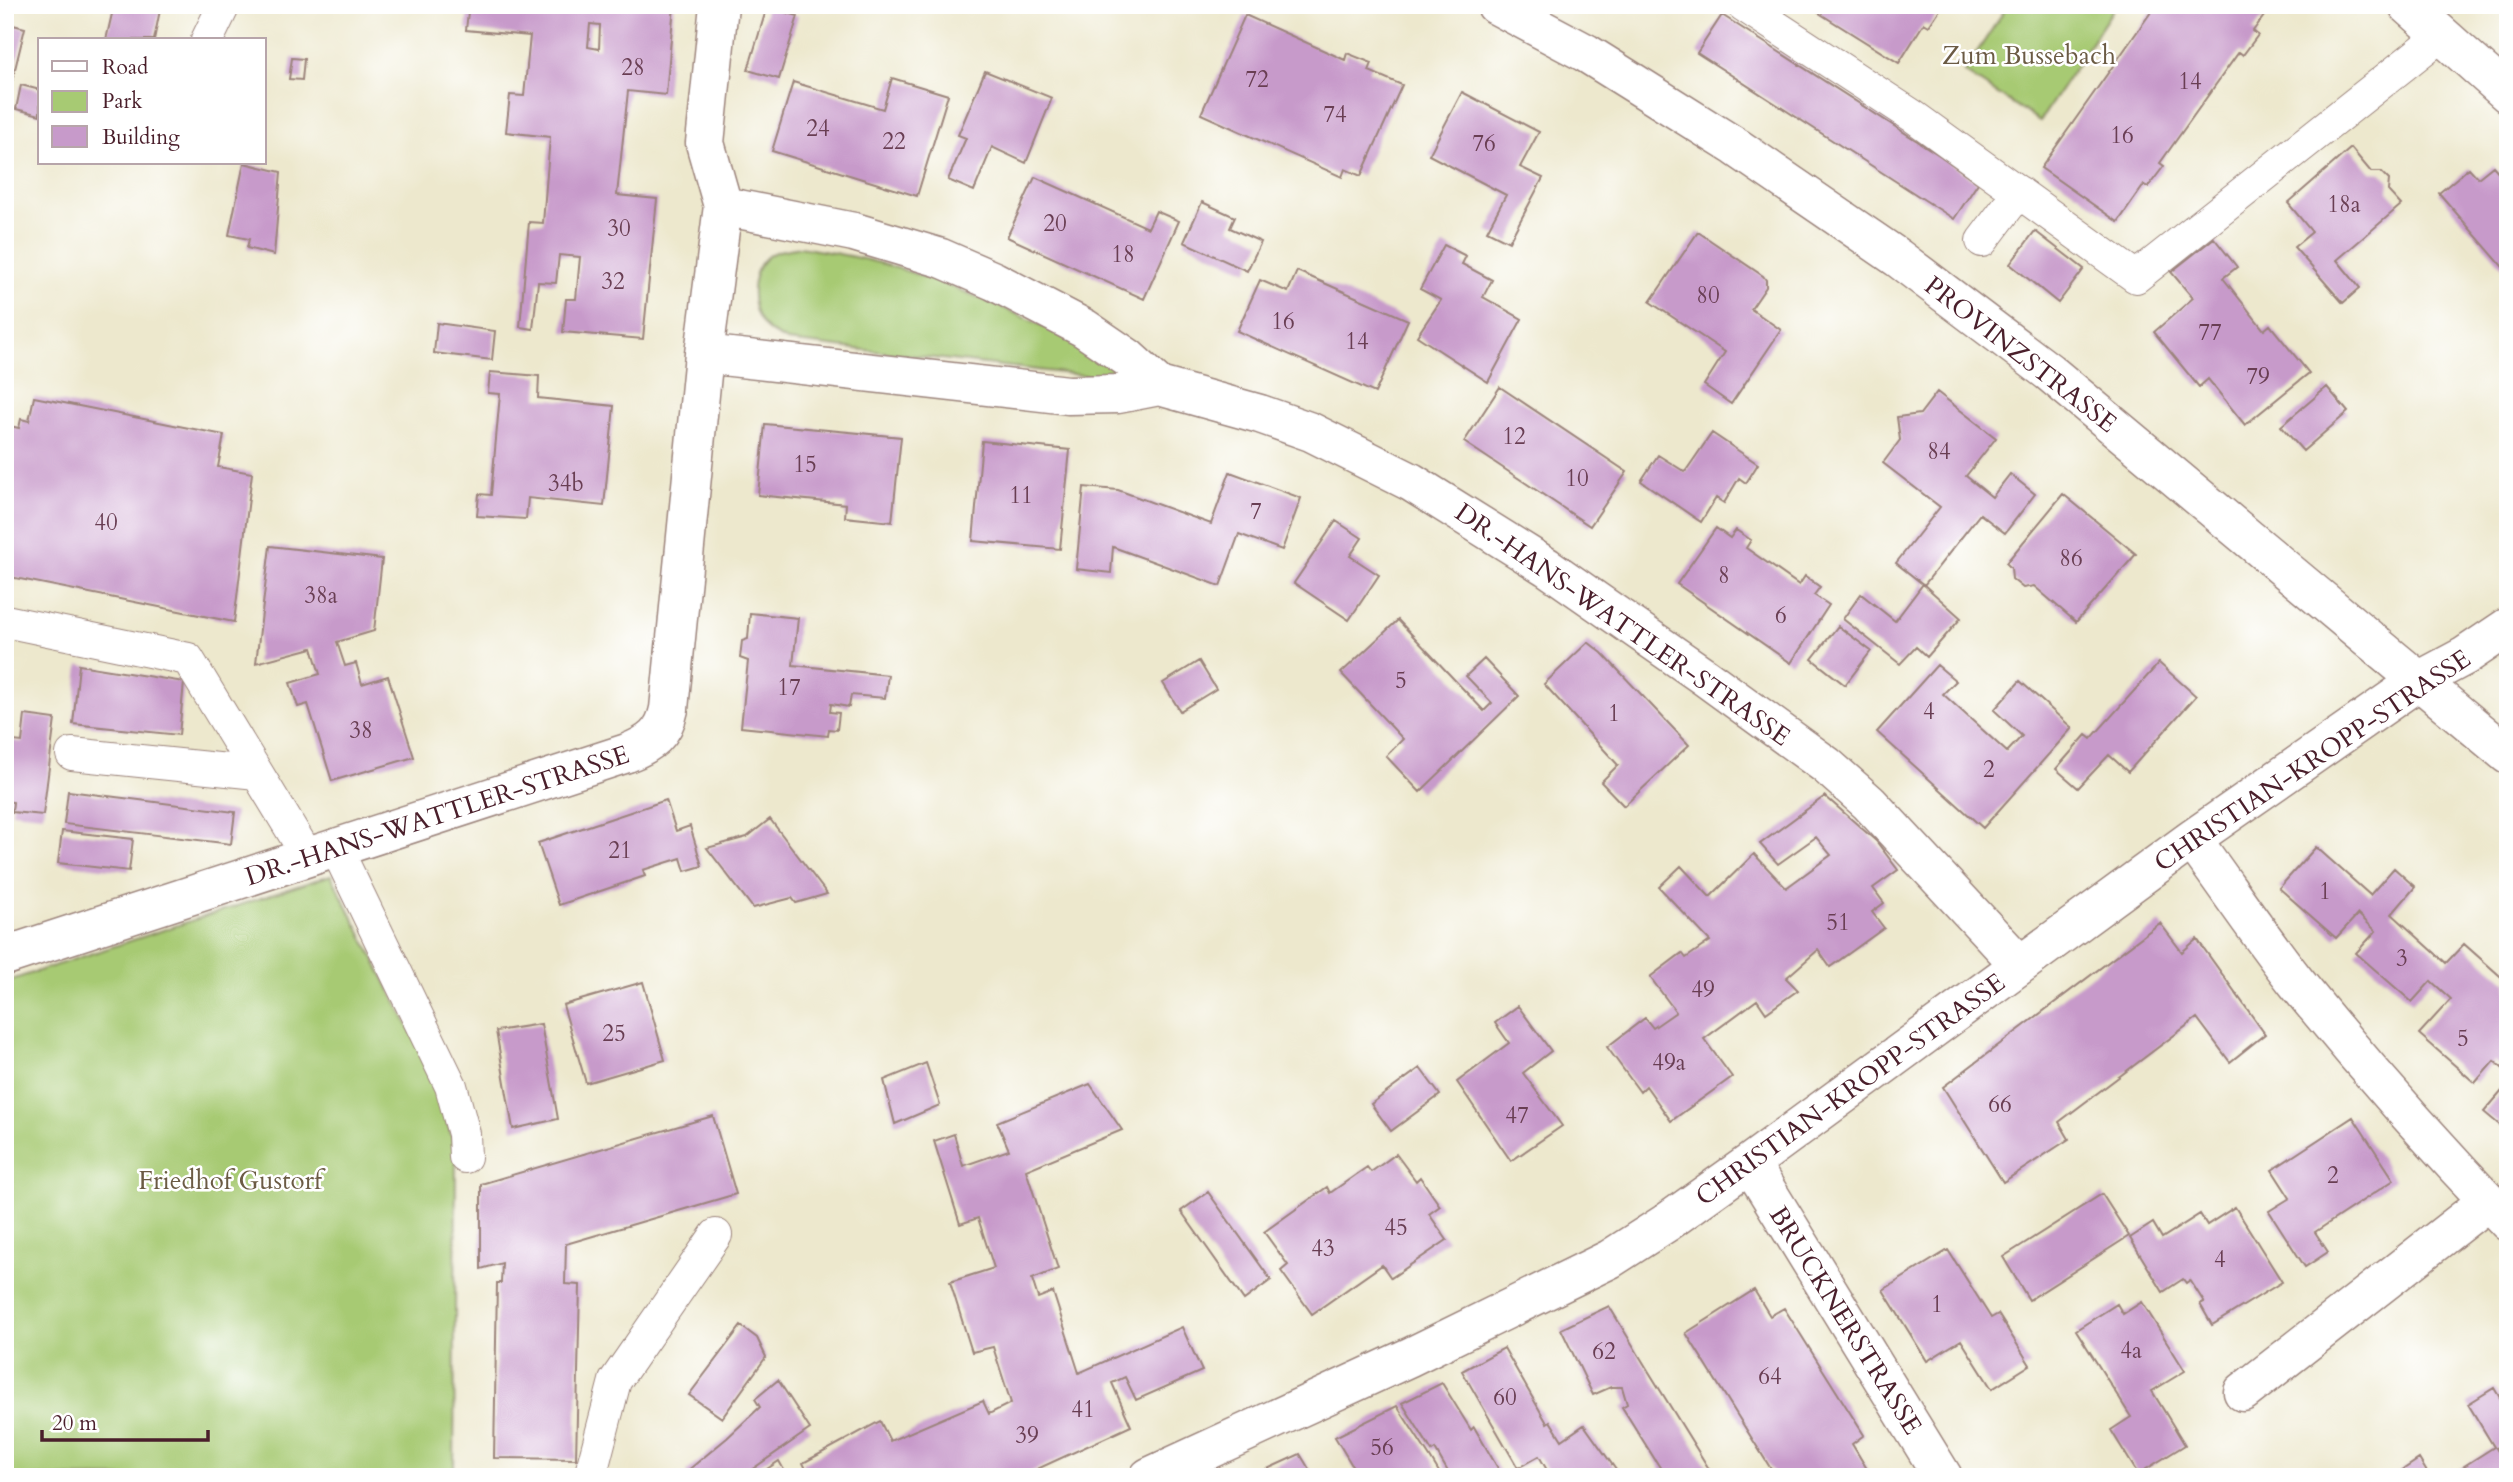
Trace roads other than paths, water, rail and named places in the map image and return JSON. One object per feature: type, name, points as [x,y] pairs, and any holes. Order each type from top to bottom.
[{"type":"street","name":"DR.-HANS-WATTLER-STRASSE","points":[[5,956],[627,753],[645,746],[658,736],[669,709],[704,354],[723,206],[705,143],[719,5]]},
{"type":"street","name":"PROVINZSTRASSE","points":[[1496,5],[1586,53],[1736,147],[1898,258],[2049,372],[2508,755]]},
{"type":"street","points":[[2408,5],[2508,93]]},
{"type":"street","name":"DR.-HANS-WATTLER-STRASSE","points":[[723,206],[854,232],[941,258],[994,281],[1084,328],[1128,358],[1159,386]]},
{"type":"street","name":"DR.-HANS-WATTLER-STRASSE","points":[[704,354],[1068,395],[1118,394],[1159,386],[1260,414],[1311,432],[1411,482],[1546,567],[1826,765],[1869,803],[2020,965]]},
{"type":"street","name":"CHRISTIAN-KROPP-STRASSE","points":[[1149,1477],[1410,1357],[1609,1259],[1750,1163],[2192,839],[2420,680],[2465,656],[2508,626]]},
{"type":"street","points":[[2192,839],[2294,979],[2332,1026],[2408,1115],[2498,1211],[2243,1392]]},
{"type":"street","name":"BRUCKNERSTRASSE","points":[[1750,1163],[1943,1477]]},
{"type":"lane","points":[[208,38],[224,5]]},
{"type":"lane","points":[[1743,5],[1913,116],[2136,276],[2442,34]]},
{"type":"lane","points":[[1982,241],[2019,192]]},
{"type":"lane","points":[[5,621],[188,659],[257,773],[322,853],[452,1086],[464,1134],[465,1157]]},
{"type":"lane","points":[[72,754],[257,773]]},
{"type":"lane","points":[[590,1477],[615,1381],[716,1235]]},
{"type":"park label","name":"Zum Bussebach","points":[[2029,55]]},
{"type":"park label","name":"Friedhof Gustorf","points":[[230,1180]]}]
